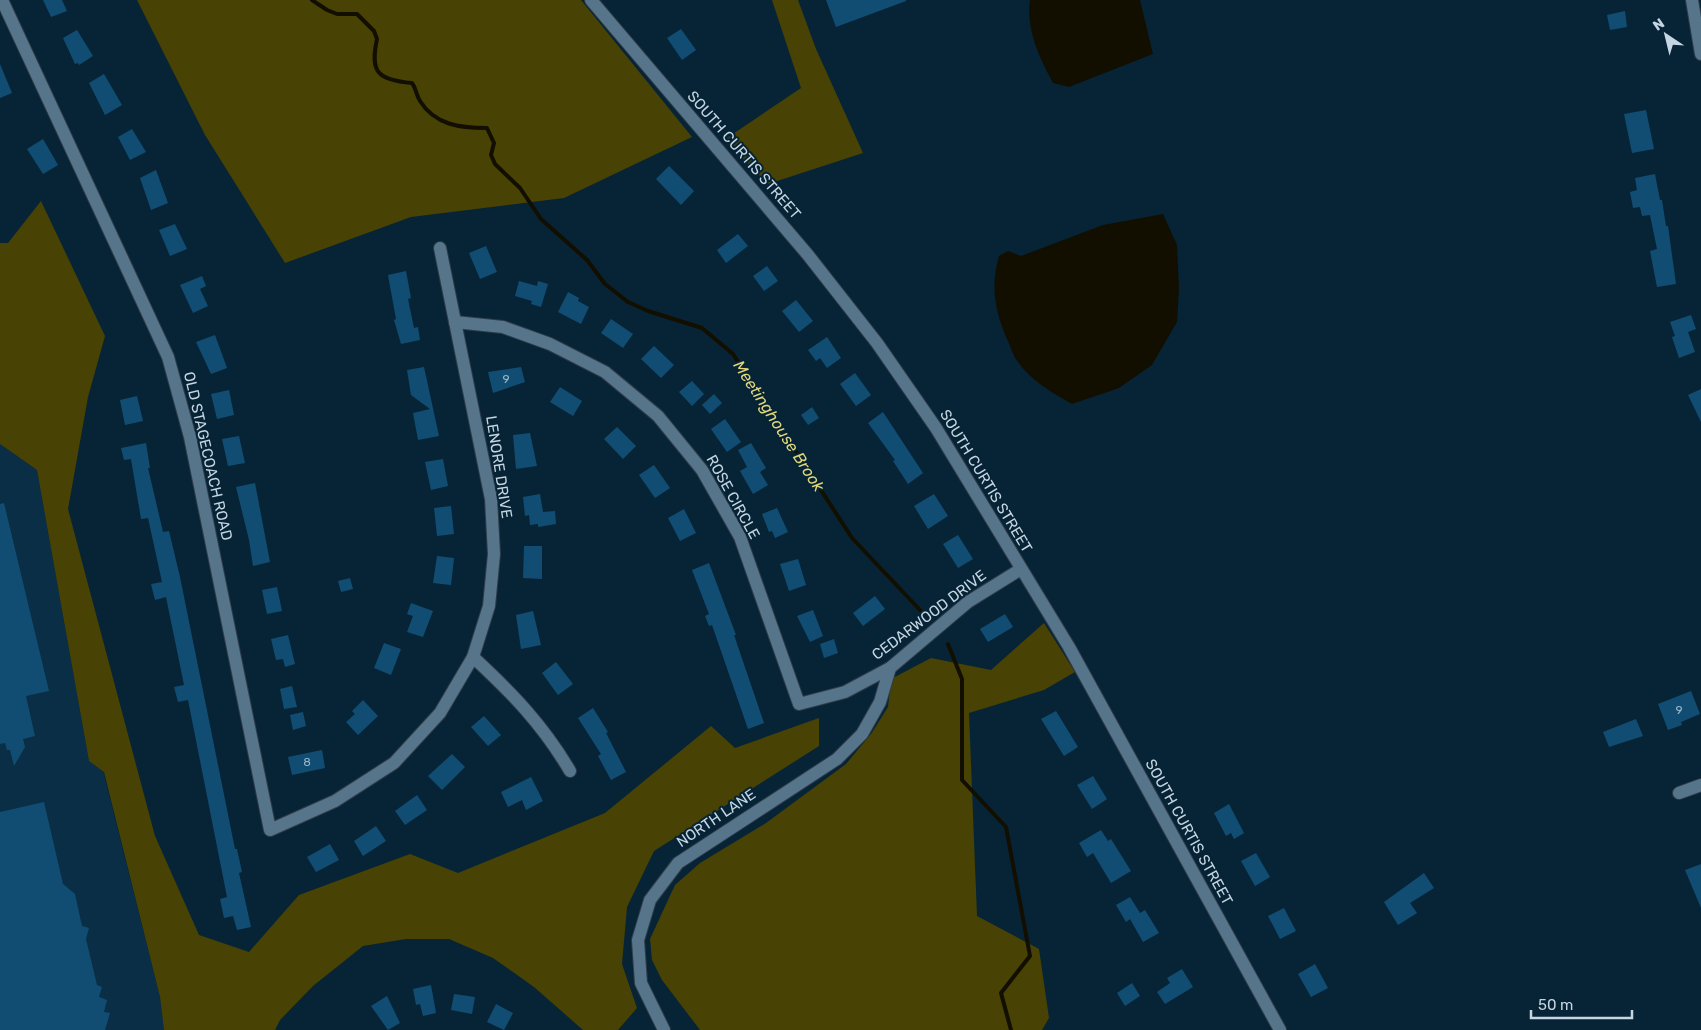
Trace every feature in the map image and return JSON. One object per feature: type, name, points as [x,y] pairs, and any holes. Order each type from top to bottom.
[{"type":"street","name":"OLD STAGECOACH ROAD","points":[[2,0],[168,357],[190,437],[270,830]]},
{"type":"street","name":"SOUTH CURTIS STREET","points":[[591,0],[808,255],[877,343],[936,428],[1069,647],[1280,1030]]},
{"type":"street","points":[[1692,0],[1701,54]]},
{"type":"street","name":"LENORE DRIVE","points":[[270,830],[335,800],[394,763],[440,713],[473,657],[489,606],[494,554],[491,499],[440,248]]},
{"type":"street","name":"ROSE CIRCLE","points":[[455,322],[503,327],[550,344],[605,372],[658,416],[702,470],[740,537],[799,704]]},
{"type":"street","name":"CEDARWOOD DRIVE","points":[[799,704],[845,692],[890,668],[968,602],[1021,569]]},
{"type":"street","points":[[473,657],[518,699],[558,749],[570,771]]},
{"type":"street","name":"NORTH LANE","points":[[664,1030],[641,983],[638,940],[650,900],[678,863],[837,759],[862,734],[880,702],[890,668]]},
{"type":"street","points":[[1679,793],[1701,785]]},
{"type":"shaded area","points":[[137,0],[581,0],[692,137],[564,198],[411,217],[285,263],[205,135]]},
{"type":"shaded area","points":[[772,0],[798,0],[816,49],[863,153],[768,184],[724,140],[801,88]]},
{"type":"shaded area","points":[[1030,0],[1140,0],[1153,54],[1069,87],[1053,83],[1032,33],[1029,11]]},
{"type":"shaded area","points":[[41,201],[105,336],[88,397],[68,509],[155,836],[199,935],[249,952],[299,895],[410,854],[458,873],[605,813],[711,726],[735,748],[819,718],[819,746],[654,851],[627,907],[622,964],[637,1008],[618,1030],[583,1030],[534,987],[493,958],[449,939],[406,939],[363,946],[313,986],[280,1020],[275,1030],[164,1030],[160,997],[104,772],[89,761],[37,470],[0,444],[0,243],[8,243]]},
{"type":"shaded area","points":[[1163,214],[1177,245],[1179,288],[1177,322],[1152,365],[1119,388],[1072,404],[1036,381],[1023,369],[1013,355],[1000,320],[995,299],[996,267],[999,256],[1008,251],[1021,256],[1103,225]]},
{"type":"shaded area","points":[[0,444],[37,470],[89,761],[103,771],[160,997],[164,1030],[0,1030]]},
{"type":"shaded area","points":[[1044,623],[1075,672],[1044,690],[969,713],[977,916],[1039,949],[1049,1018],[1042,1030],[700,1030],[662,980],[652,960],[650,939],[675,885],[700,863],[766,823],[846,764],[871,734],[888,707],[891,679],[931,658],[991,670]]},
{"type":"building","points":[[43,0],[62,0],[67,11],[51,17]]},
{"type":"building","points":[[826,0],[906,0],[906,1],[836,27]]},
{"type":"building","points":[[1625,11],[1627,27],[1610,30],[1607,15]]},
{"type":"building","points":[[681,29],[696,50],[682,60],[667,38]]},
{"type":"building","points":[[77,30],[93,56],[79,65],[78,63],[75,64],[63,38]]},
{"type":"building","points":[[0,64],[12,93],[0,98]]},
{"type":"building","points":[[104,74],[122,105],[105,115],[89,83]]},
{"type":"building","points":[[1646,110],[1654,149],[1632,153],[1624,114]]},
{"type":"building","points":[[132,129],[146,152],[130,160],[118,137]]},
{"type":"building","points":[[43,139],[58,165],[43,174],[27,149]]},
{"type":"building","points":[[669,166],[694,191],[681,205],[656,179]]},
{"type":"building","points":[[156,170],[168,203],[151,210],[140,178]]},
{"type":"building","points":[[1655,174],[1666,226],[1668,226],[1676,284],[1657,287],[1650,251],[1657,249],[1650,215],[1642,216],[1640,207],[1633,208],[1630,192],[1637,190],[1635,178]]},
{"type":"building","points":[[175,224],[187,249],[170,256],[159,230]]},
{"type":"building","points":[[738,234],[748,246],[726,263],[717,250]]},
{"type":"building","points":[[486,246],[497,272],[480,279],[469,253]]},
{"type":"building","points":[[767,266],[778,281],[764,291],[753,276]]},
{"type":"building","points":[[406,271],[411,298],[408,299],[414,328],[418,327],[420,340],[401,344],[394,320],[396,319],[388,275]]},
{"type":"building","points":[[202,276],[206,286],[200,289],[208,306],[193,313],[180,285]]},
{"type":"building","points":[[519,281],[537,286],[538,281],[548,284],[541,307],[531,304],[532,301],[515,296]]},
{"type":"building","points":[[568,292],[579,298],[578,301],[589,307],[581,324],[558,312]]},
{"type":"building","points":[[796,300],[813,321],[799,332],[782,311]]},
{"type":"building","points":[[1691,315],[1696,329],[1688,332],[1695,352],[1679,358],[1672,337],[1675,336],[1670,322]]},
{"type":"building","points":[[611,319],[633,334],[623,348],[601,333]]},
{"type":"building","points":[[215,335],[227,368],[211,374],[196,342]]},
{"type":"building","points":[[827,337],[841,358],[827,368],[820,358],[816,361],[808,350]]},
{"type":"building","points":[[654,346],[674,365],[661,378],[641,359]]},
{"type":"building","points":[[424,367],[439,436],[418,440],[413,413],[430,409],[411,395],[407,370]]},
{"type":"building","points":[[521,367],[525,382],[493,393],[488,372]]},
{"type":"building","points":[[855,373],[871,395],[856,406],[840,384]]},
{"type":"building","points":[[692,381],[704,394],[692,406],[679,392]]},
{"type":"building","points":[[560,387],[582,401],[573,416],[550,402]]},
{"type":"building","points":[[1701,389],[1701,422],[1688,395]]},
{"type":"building","points":[[229,390],[234,415],[217,419],[211,394]]},
{"type":"building","points":[[714,394],[722,403],[710,414],[702,405]]},
{"type":"building","points":[[137,396],[143,421],[125,425],[120,400]]},
{"type":"building","points":[[812,407],[819,418],[808,425],[801,415]]},
{"type":"building","points":[[883,412],[923,473],[908,484],[893,461],[895,460],[868,423]]},
{"type":"building","points":[[725,419],[741,442],[727,452],[711,429]]},
{"type":"building","points":[[617,427],[636,446],[623,459],[604,439]]},
{"type":"building","points":[[530,433],[537,466],[516,469],[513,435]]},
{"type":"building","points":[[239,436],[245,463],[228,466],[222,439]]},
{"type":"building","points":[[146,443],[150,468],[148,468],[163,532],[169,531],[180,577],[235,849],[237,849],[242,872],[239,873],[251,927],[237,930],[233,916],[224,918],[220,899],[227,897],[188,700],[178,702],[174,687],[184,685],[166,597],[155,600],[151,584],[162,582],[148,518],[141,519],[131,459],[124,460],[121,448]]},
{"type":"building","points":[[751,443],[766,468],[760,472],[768,485],[753,494],[740,471],[747,467],[738,450]]},
{"type":"building","points":[[443,459],[448,486],[431,490],[425,462]]},
{"type":"building","points":[[654,465],[670,488],[655,498],[639,475]]},
{"type":"building","points":[[255,483],[270,562],[253,566],[249,540],[236,487]]},
{"type":"building","points":[[540,494],[543,512],[555,511],[556,524],[538,527],[538,524],[530,525],[529,515],[525,516],[523,497]]},
{"type":"building","points":[[934,494],[948,516],[928,529],[914,506]]},
{"type":"building","points":[[4,503],[49,691],[26,696],[35,736],[23,739],[25,747],[14,766],[10,750],[7,750],[5,743],[0,744],[0,504]]},
{"type":"building","points":[[451,506],[454,534],[437,536],[434,508]]},
{"type":"building","points":[[777,508],[788,532],[775,538],[772,531],[769,532],[762,514]]},
{"type":"building","points":[[684,509],[696,533],[680,541],[668,518]]},
{"type":"building","points":[[958,535],[973,559],[958,568],[943,544]]},
{"type":"building","points":[[524,546],[542,546],[542,579],[523,578]]},
{"type":"building","points":[[437,556],[454,558],[451,585],[433,583]]},
{"type":"building","points":[[798,559],[806,585],[789,591],[780,564]]},
{"type":"building","points":[[709,563],[736,635],[734,635],[764,723],[748,729],[712,625],[709,626],[705,616],[709,614],[692,570]]},
{"type":"building","points":[[350,578],[353,589],[341,592],[338,581]]},
{"type":"building","points":[[277,587],[282,611],[267,614],[262,590]]},
{"type":"building","points":[[875,596],[885,609],[863,626],[853,613]]},
{"type":"building","points":[[411,603],[433,611],[423,637],[407,632],[413,616],[407,614]]},
{"type":"building","points":[[813,610],[823,636],[810,642],[797,616]]},
{"type":"building","points":[[533,611],[541,645],[521,649],[516,615]]},
{"type":"building","points":[[1005,614],[1013,627],[988,642],[980,629]]},
{"type":"building","points":[[288,635],[295,664],[285,667],[283,659],[276,660],[271,639]]},
{"type":"building","points":[[834,639],[838,653],[824,658],[820,644]]},
{"type":"building","points":[[384,643],[401,649],[391,675],[374,668]]},
{"type":"building","points":[[556,662],[573,684],[558,695],[542,673]]},
{"type":"building","points":[[292,686],[297,707],[284,709],[280,689]]},
{"type":"building","points":[[1691,691],[1700,714],[1681,722],[1682,725],[1668,730],[1658,704]]},
{"type":"building","points":[[363,700],[378,716],[358,735],[346,722],[355,714],[352,711]]},
{"type":"building","points":[[593,708],[608,732],[606,733],[626,772],[611,780],[598,756],[601,754],[578,718]]},
{"type":"building","points":[[1056,711],[1078,747],[1064,756],[1041,719]]},
{"type":"building","points":[[303,712],[306,726],[293,730],[290,715]]},
{"type":"building","points":[[484,716],[501,735],[488,746],[471,727]]},
{"type":"building","points":[[1636,719],[1643,736],[1609,747],[1603,732]]},
{"type":"building","points":[[322,750],[325,768],[292,775],[288,757]]},
{"type":"building","points":[[452,754],[465,767],[442,790],[428,776]]},
{"type":"building","points":[[1093,776],[1107,799],[1092,809],[1077,785]]},
{"type":"building","points":[[531,777],[543,801],[526,810],[522,800],[508,807],[501,792]]},
{"type":"building","points":[[417,795],[427,810],[405,825],[395,811]]},
{"type":"building","points":[[44,802],[63,884],[75,894],[82,926],[89,928],[86,939],[97,985],[102,987],[99,997],[107,1000],[104,1012],[110,1013],[105,1030],[0,1030],[0,812]]},
{"type":"building","points":[[1229,804],[1244,833],[1234,839],[1231,833],[1226,836],[1214,813]]},
{"type":"building","points":[[376,826],[386,841],[363,856],[354,841]]},
{"type":"building","points":[[1101,830],[1108,841],[1111,839],[1131,871],[1111,883],[1093,853],[1087,857],[1079,843]]},
{"type":"building","points":[[330,844],[339,860],[316,872],[307,857]]},
{"type":"building","points":[[1256,853],[1270,877],[1255,886],[1241,861]]},
{"type":"building","points":[[1701,864],[1701,908],[1685,870]]},
{"type":"building","points":[[1424,873],[1434,888],[1410,903],[1417,913],[1398,925],[1384,902]]},
{"type":"building","points":[[1130,897],[1140,913],[1145,910],[1159,933],[1143,942],[1130,919],[1126,922],[1116,905]]},
{"type":"building","points":[[1284,908],[1296,931],[1280,939],[1268,916]]},
{"type":"building","points":[[1315,964],[1328,988],[1311,997],[1298,974]]},
{"type":"building","points":[[1182,969],[1193,987],[1165,1004],[1157,992],[1170,983],[1167,978]]},
{"type":"building","points":[[1132,983],[1140,996],[1125,1006],[1117,993]]},
{"type":"building","points":[[431,985],[436,1013],[423,1016],[420,1004],[416,1005],[413,989]]},
{"type":"building","points":[[454,994],[475,997],[472,1014],[451,1010]]},
{"type":"building","points":[[387,996],[400,1023],[388,1030],[371,1006]]},
{"type":"building","points":[[496,1004],[513,1013],[504,1030],[487,1022]]},
{"type":"waterway","name":"Meetinghouse Brook","points":[[312,0],[337,14],[357,14],[374,31],[377,39],[375,59],[379,72],[391,80],[412,83],[420,101],[433,115],[449,124],[487,128],[494,143],[491,155],[495,164],[520,188],[541,219],[587,260],[605,284],[628,302],[648,311],[702,328],[733,354],[852,538],[920,610]]},
{"type":"waterway","name":"Meetinghouse Brook","points":[[948,644],[962,679],[962,780],[1006,827],[1030,956],[1001,993],[1011,1030]]}]
